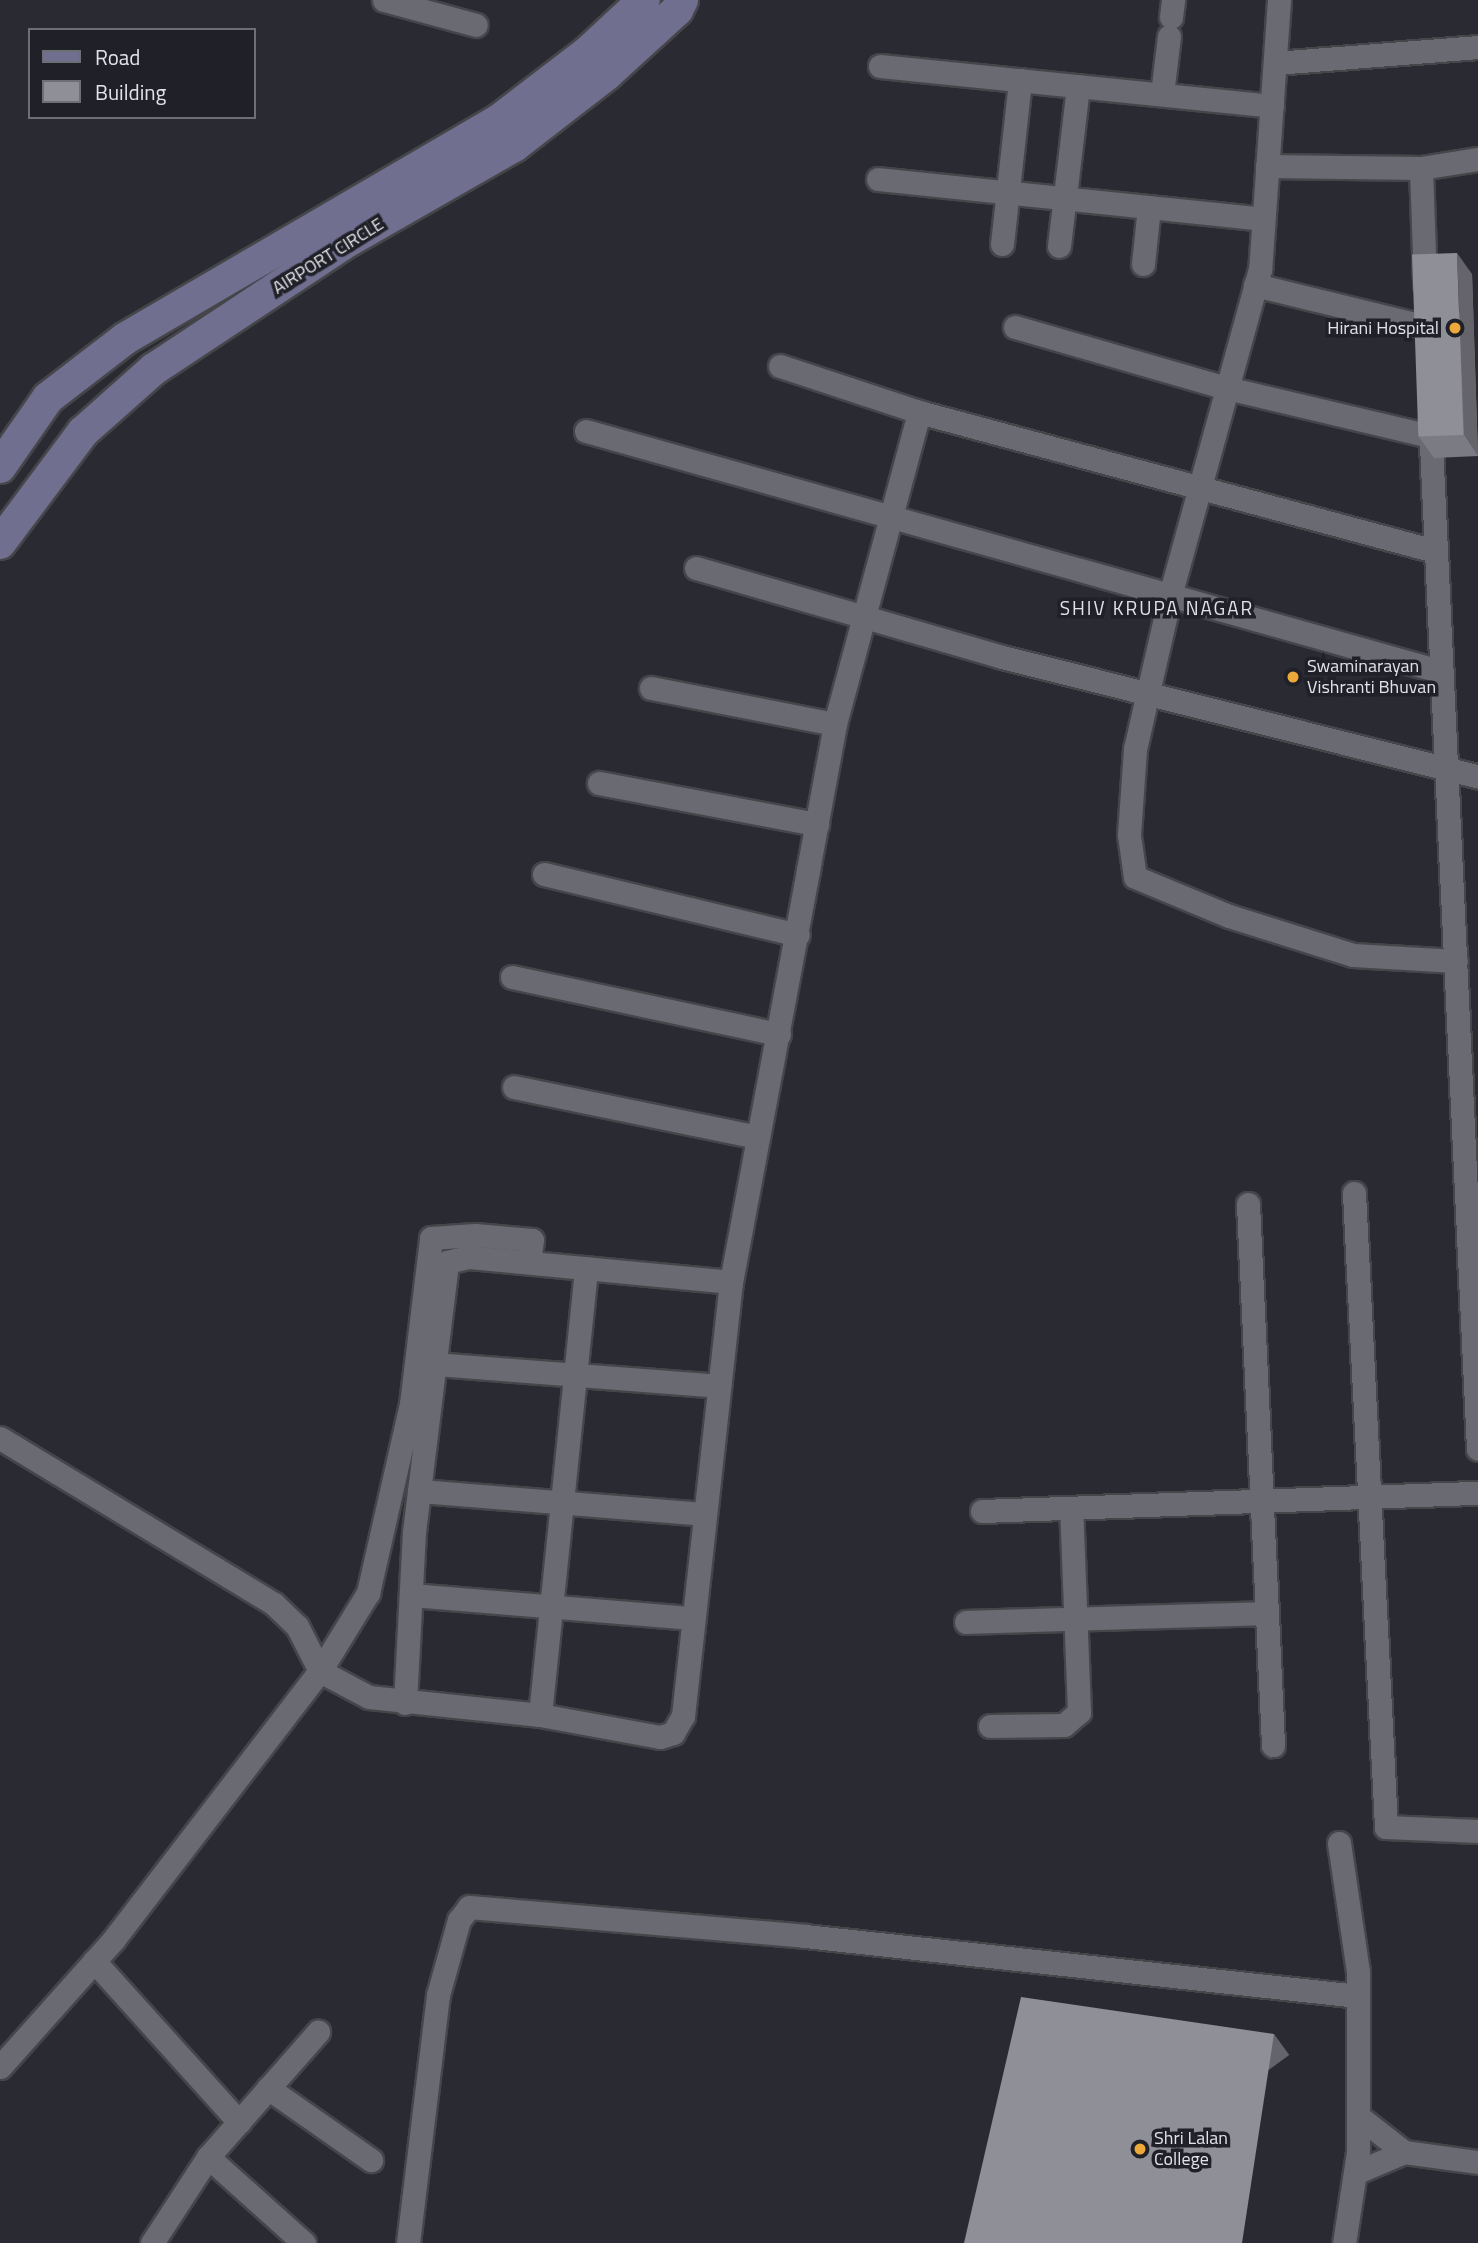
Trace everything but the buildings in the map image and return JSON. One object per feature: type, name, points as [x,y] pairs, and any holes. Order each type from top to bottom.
[{"type":"main road","name":"AIRPORT CIRCLE","points":[[0,467],[48,398],[126,338],[498,121],[589,52],[644,0]]},
{"type":"main road","name":"AIRPORT CIRCLE","points":[[0,542],[83,432],[154,369],[341,245],[514,146],[607,75],[677,10],[682,0]]},
{"type":"street","points":[[384,0],[476,25]]},
{"type":"street","points":[[1279,0],[1263,219],[1255,285],[1171,592],[1135,749],[1129,835],[1135,877],[1229,916],[1353,955],[1456,961]]},
{"type":"street","points":[[1162,94],[1171,18]]},
{"type":"street","points":[[1275,63],[1478,47]]},
{"type":"street","points":[[880,66],[1272,106]]},
{"type":"street","points":[[1002,244],[1020,80]]},
{"type":"street","points":[[1059,246],[1078,86]]},
{"type":"street","points":[[1267,166],[1421,168],[1478,159]]},
{"type":"street","points":[[1421,168],[1427,354]]},
{"type":"street","points":[[878,179],[1263,219]]},
{"type":"street","points":[[1143,264],[1149,207]]},
{"type":"street","points":[[1255,285],[1426,327]]},
{"type":"street","points":[[1015,327],[1227,388],[1430,436]]},
{"type":"street","points":[[780,366],[919,412],[1435,551]]},
{"type":"street","points":[[1429,395],[1439,671],[1456,961],[1478,1449]]},
{"type":"street","points":[[0,1438],[274,1604],[297,1626],[320,1671],[369,1697],[540,1716],[660,1737],[673,1733],[683,1716],[731,1282],[758,1137],[835,724],[919,412]]},
{"type":"street","points":[[586,431],[1171,592],[1439,671]]},
{"type":"street","points":[[696,568],[1149,695],[1445,772],[1478,777]]},
{"type":"street","points":[[651,688],[835,724]]},
{"type":"street","points":[[599,783],[817,824]]},
{"type":"street","points":[[544,874],[797,935]]},
{"type":"street","points":[[512,977],[779,1034]]},
{"type":"street","points":[[514,1087],[758,1137]]},
{"type":"street","points":[[1354,1193],[1386,1827],[1478,1831]]},
{"type":"street","points":[[1248,1204],[1273,1745]]},
{"type":"street","points":[[0,2067],[94,1961],[320,1671],[368,1592],[411,1404],[431,1238],[475,1235],[532,1240],[529,1262]]},
{"type":"street","points":[[405,1703],[419,1490],[447,1262],[468,1256],[731,1282]]},
{"type":"street","points":[[540,1716],[586,1268]]},
{"type":"street","points":[[435,1364],[719,1386]]},
{"type":"street","points":[[419,1490],[705,1514]]},
{"type":"street","points":[[982,1511],[1478,1493]]},
{"type":"street","points":[[990,1726],[1064,1725],[1075,1719],[1079,1712],[1073,1619],[1071,1508]]},
{"type":"street","points":[[411,1595],[693,1618]]},
{"type":"street","points":[[966,1622],[1266,1613]]},
{"type":"street","points":[[1339,1843],[1358,1996],[1355,2173],[1344,2243]]},
{"type":"street","points":[[408,2243],[438,1995],[459,1920],[469,1907],[763,1932],[1358,1996]]},
{"type":"street","points":[[94,1961],[239,2122]]},
{"type":"street","points":[[162,2239],[208,2157],[318,2032]]},
{"type":"street","points":[[268,2088],[371,2160]]},
{"type":"street","points":[[1358,2116],[1404,2152],[1478,2162]]},
{"type":"street","points":[[1355,2173],[1404,2152]]},
{"type":"street","points":[[208,2157],[304,2243]]},
{"type":"place","name":"Hirani Hospital","points":[[1455,328]]},
{"type":"place","name":"Swaminarayan Vishranti Bhuvan","points":[[1293,677]]},
{"type":"place","name":"Shri Lalan College","points":[[1140,2149]]},
{"type":"district","name":"SHIV KRUPA NAGAR","points":[[1157,608]]}]
